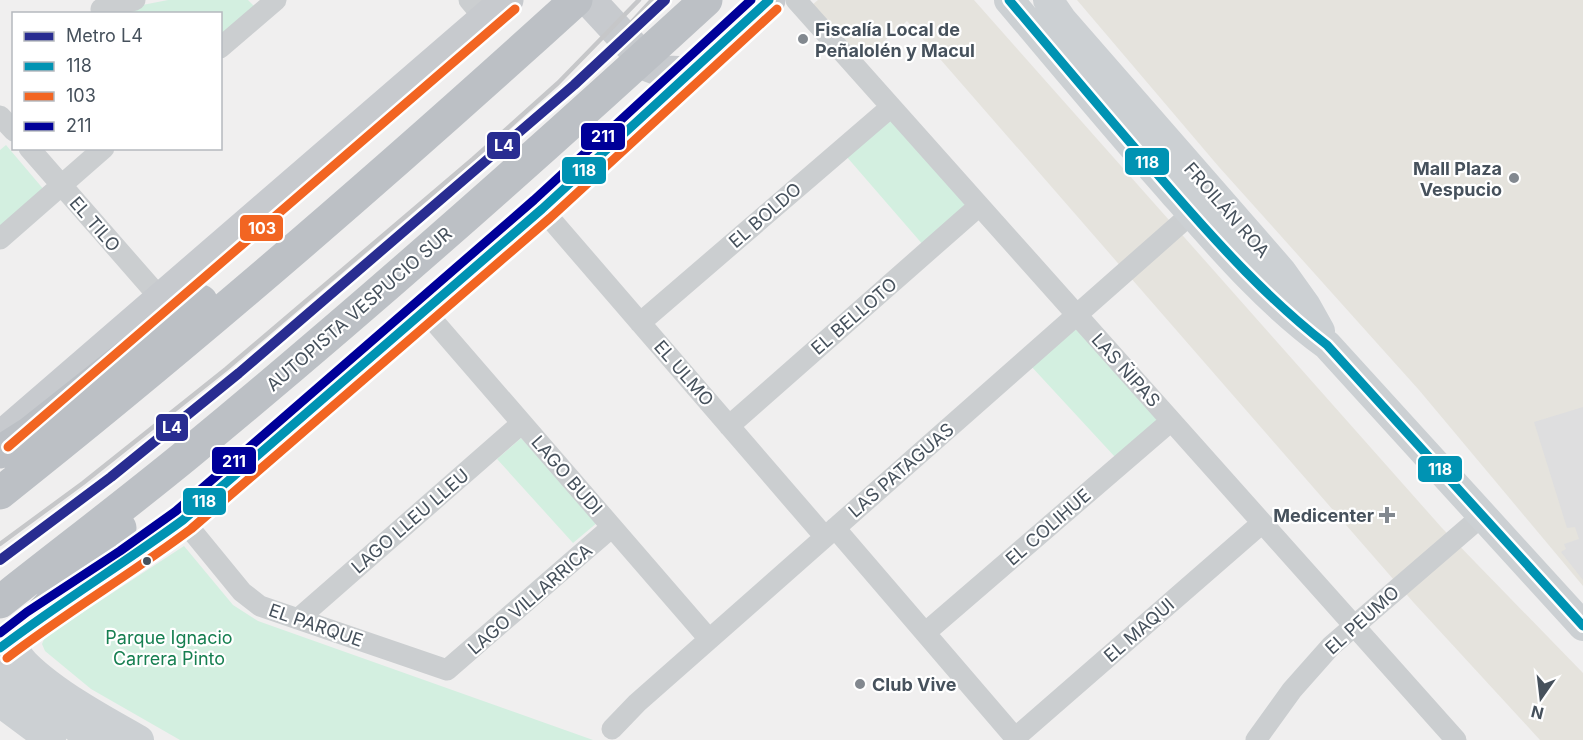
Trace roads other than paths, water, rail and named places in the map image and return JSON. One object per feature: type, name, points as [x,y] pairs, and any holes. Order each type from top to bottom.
[{"type":"highway","points":[[0,493],[308,238],[576,0]]},
{"type":"highway","name":"AUTOPISTA VESPUCIO SUR","points":[[0,602],[188,454],[448,232],[706,0]]},
{"type":"highway","points":[[0,452],[30,433],[216,289],[308,238]]},
{"type":"highway","points":[[11,645],[188,454]]},
{"type":"main road","points":[[589,0],[645,60],[675,72]]},
{"type":"main road","points":[[11,645],[183,520],[542,209],[675,72],[769,0]]},
{"type":"main road","name":"FROILÁN ROA","points":[[1009,0],[1191,214],[1255,284],[1327,345],[1583,626]]},
{"type":"main road","name":"FROILÁN ROA","points":[[1048,0],[1062,20],[1281,271],[1306,306],[1327,345]]},
{"type":"main road","points":[[0,438],[487,6]]},
{"type":"main road","points":[[11,645],[40,703],[95,740]]},
{"type":"main road","points":[[11,645],[18,656],[39,676],[70,699],[139,740]]},
{"type":"main road","points":[[0,702],[51,740]]},
{"type":"street","points":[[100,7],[135,0]]},
{"type":"street","name":"LAS ÑIPAS","points":[[796,0],[1451,738]]},
{"type":"street","points":[[222,46],[270,2]]},
{"type":"street","name":"EL BOLDO","points":[[640,323],[891,107]]},
{"type":"street","points":[[0,116],[12,129]]},
{"type":"street","name":"EL TILO","points":[[31,150],[160,298]]},
{"type":"street","points":[[0,239],[103,150]]},
{"type":"street","name":"EL BELLOTO","points":[[729,426],[979,206]]},
{"type":"street","name":"EL ULMO","points":[[542,209],[729,426],[925,633],[1016,739]]},
{"type":"street","name":"LAS PATAGUAS","points":[[612,729],[637,703],[1191,214]]},
{"type":"street","name":"LAGO BUDI","points":[[425,311],[709,639]]},
{"type":"street","name":"EL COLIHUE","points":[[925,633],[1171,421]]},
{"type":"street","name":"LAGO LLEU LLEU","points":[[298,619],[522,423]]},
{"type":"street","name":"EL PEUMO","points":[[1256,740],[1292,690],[1331,646],[1483,514]]},
{"type":"street","name":"EL PARQUE","points":[[183,520],[247,597],[260,606],[447,670]]},
{"type":"street","name":"EL MAQUI","points":[[1016,739],[1262,523]]},
{"type":"street","name":"LAGO VILLARRICA","points":[[447,670],[612,527]]},
{"type":"railway","points":[[0,544],[83,483],[226,369],[473,159],[558,83],[639,0]]},
{"type":"railway","points":[[574,85],[652,0]]},
{"type":"metro line","name":"L4","points":[[0,560],[111,477],[239,373],[574,85],[665,0]]},
{"type":"place","name":"Fiscalía Local de Peñalolén y Macul","points":[[803,39]]},
{"type":"place","name":"Mall Plaza Vespucio","points":[[1514,178]]},
{"type":"place","name":"Medicenter","points":[[1387,515]]},
{"type":"place","name":"Club Vive","points":[[860,684]]},
{"type":"park label","name":"Parque Ignacio Carrera Pinto","points":[[169,647]]}]
